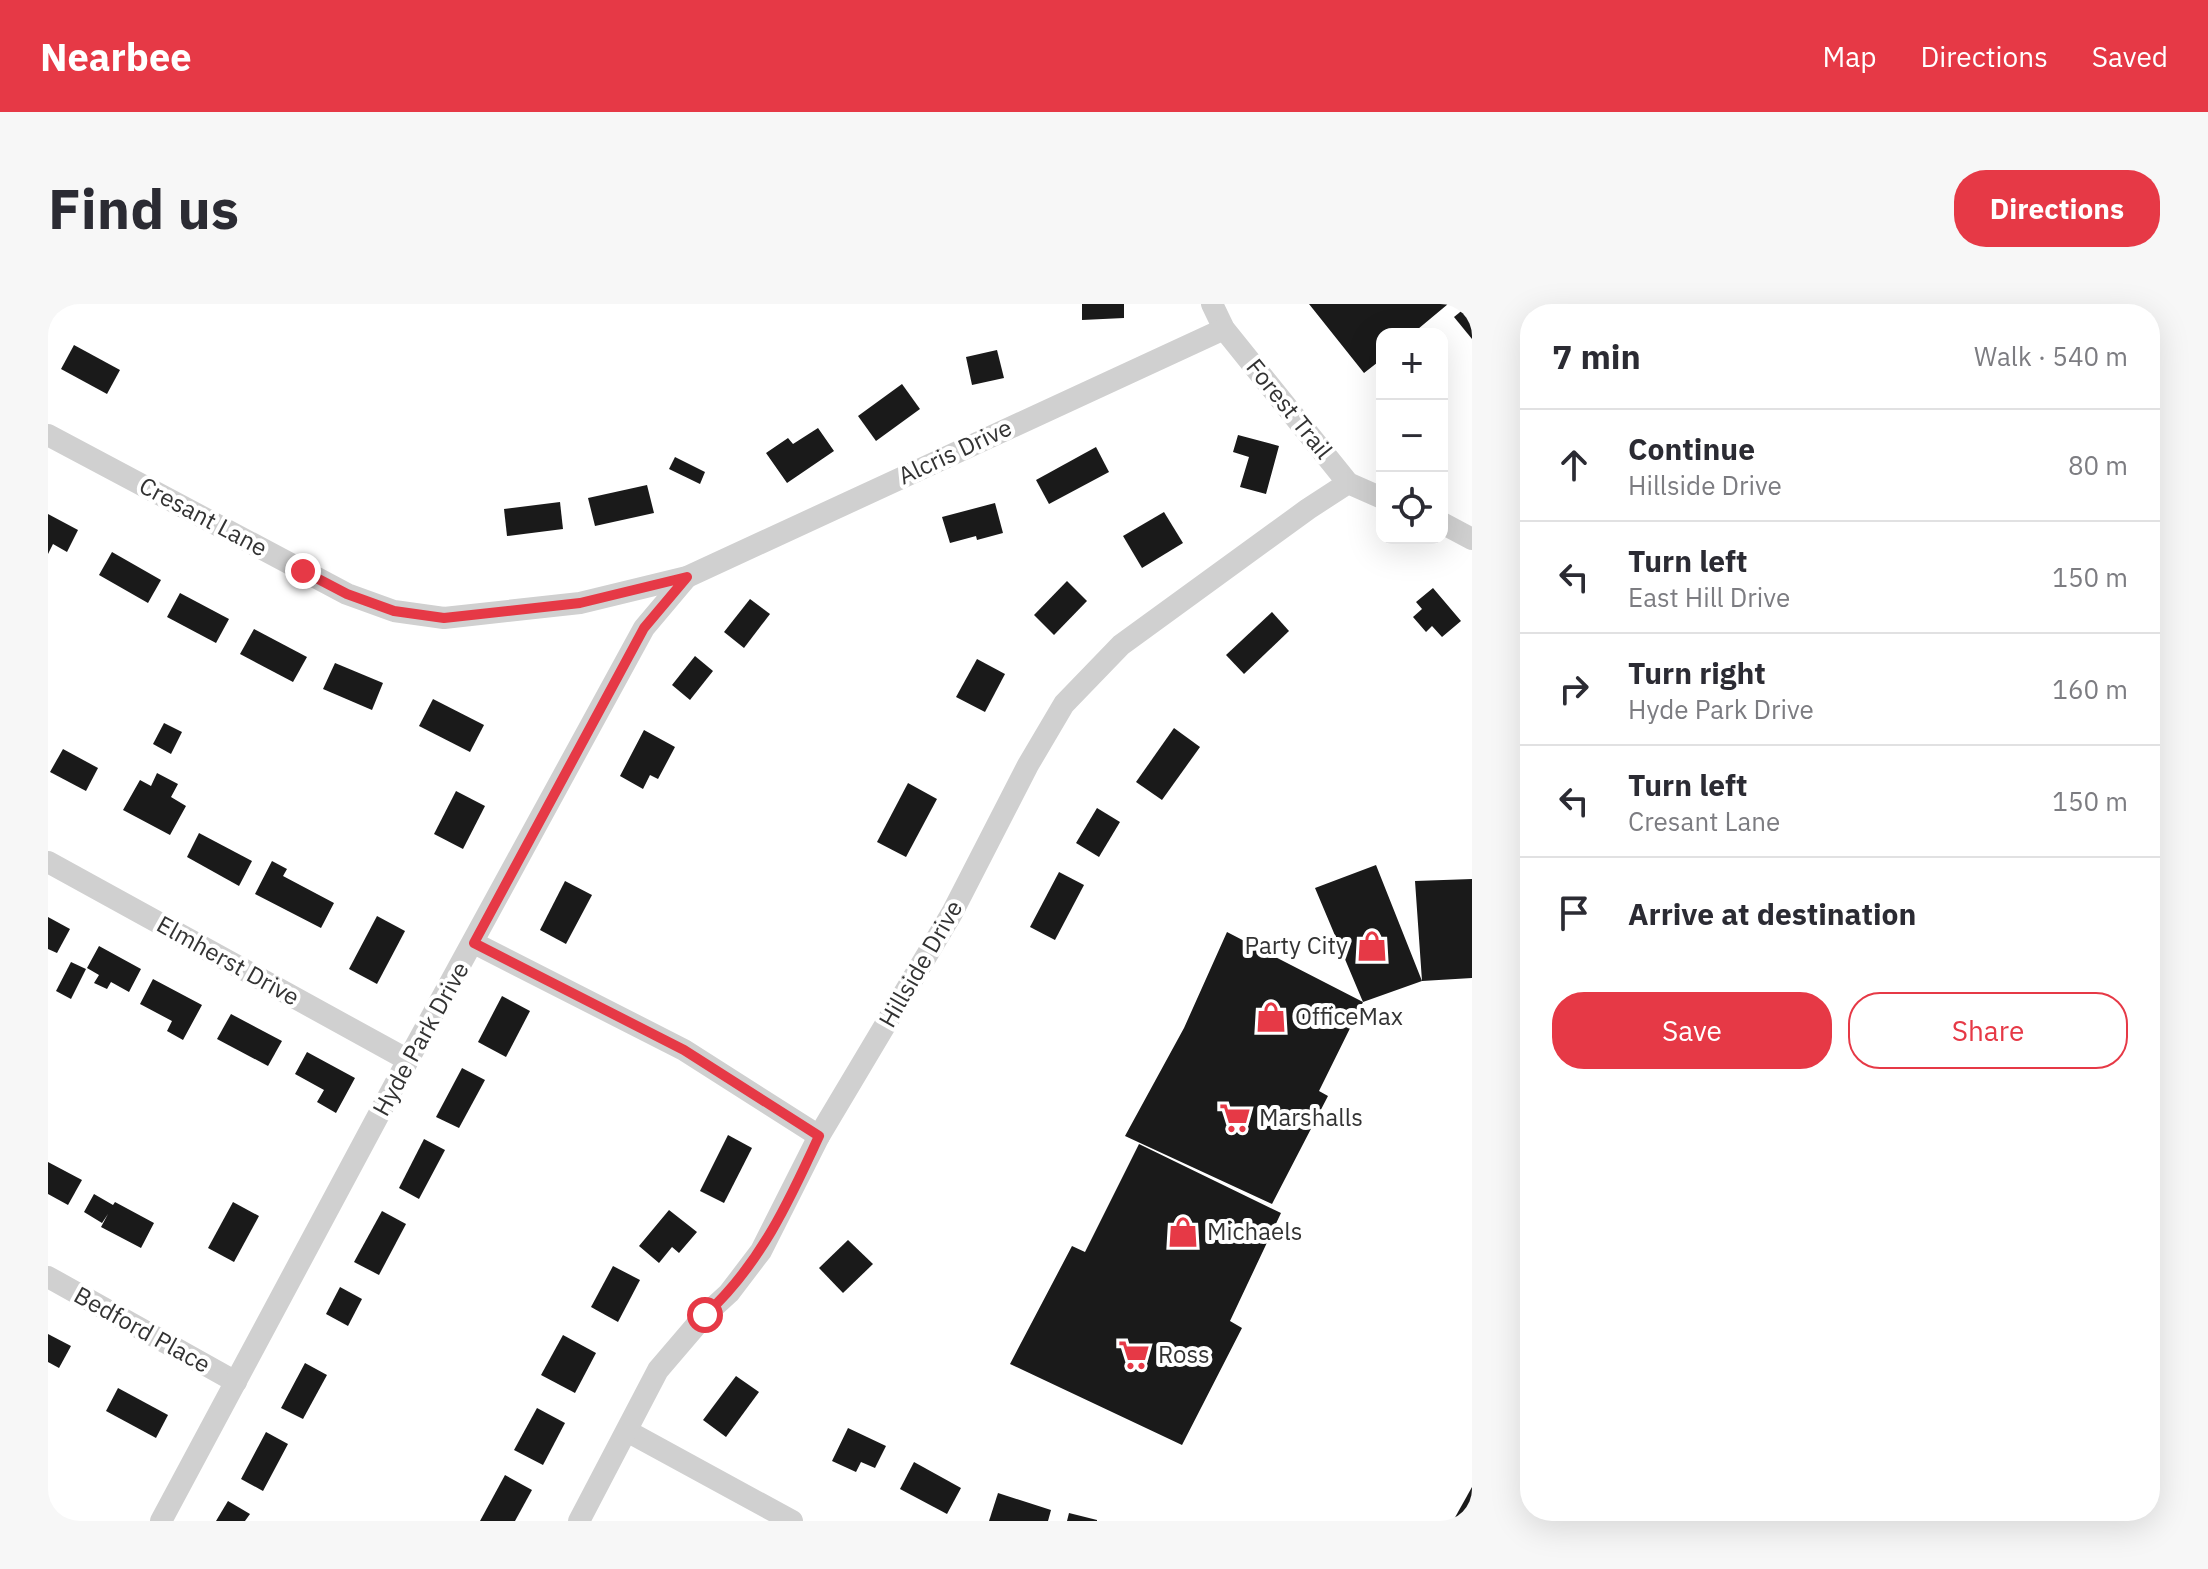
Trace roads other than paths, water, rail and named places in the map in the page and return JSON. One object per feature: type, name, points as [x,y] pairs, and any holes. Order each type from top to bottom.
[{"type":"street","name":"Forest Trail","points":[[1212,304],[1224,329],[1348,483],[1376,495]]},
{"type":"street","name":"Alcris Drive","points":[[687,577],[1224,329]]},
{"type":"street","name":"Cresant Lane","points":[[48,435],[347,594],[394,611],[444,618],[554,607],[687,577]]},
{"type":"street","name":"Hillside Drive","points":[[579,1521],[658,1370],[705,1315],[729,1293],[761,1251],[819,1136],[952,913],[1028,765],[1064,704],[1121,645],[1348,483]]},
{"type":"street","points":[[1448,526],[1472,539]]},
{"type":"street","name":"Hyde Park Drive","points":[[161,1521],[644,628],[687,577]]},
{"type":"street","name":"Elmherst Drive","points":[[48,862],[408,1060]]},
{"type":"street","points":[[474,943],[684,1050],[819,1136]]},
{"type":"street","name":"Bedford Place","points":[[48,1277],[236,1382]]},
{"type":"street","points":[[627,1431],[792,1521]]},
{"type":"place","name":"Party City","points":[[1372,946]]},
{"type":"place","name":"OfficeMax","points":[[1271,1017]]},
{"type":"place","name":"Marshalls","points":[[1235,1118]]},
{"type":"place","name":"Michaels","points":[[1183,1232]]},
{"type":"place","name":"Ross","points":[[1134,1355]]}]
